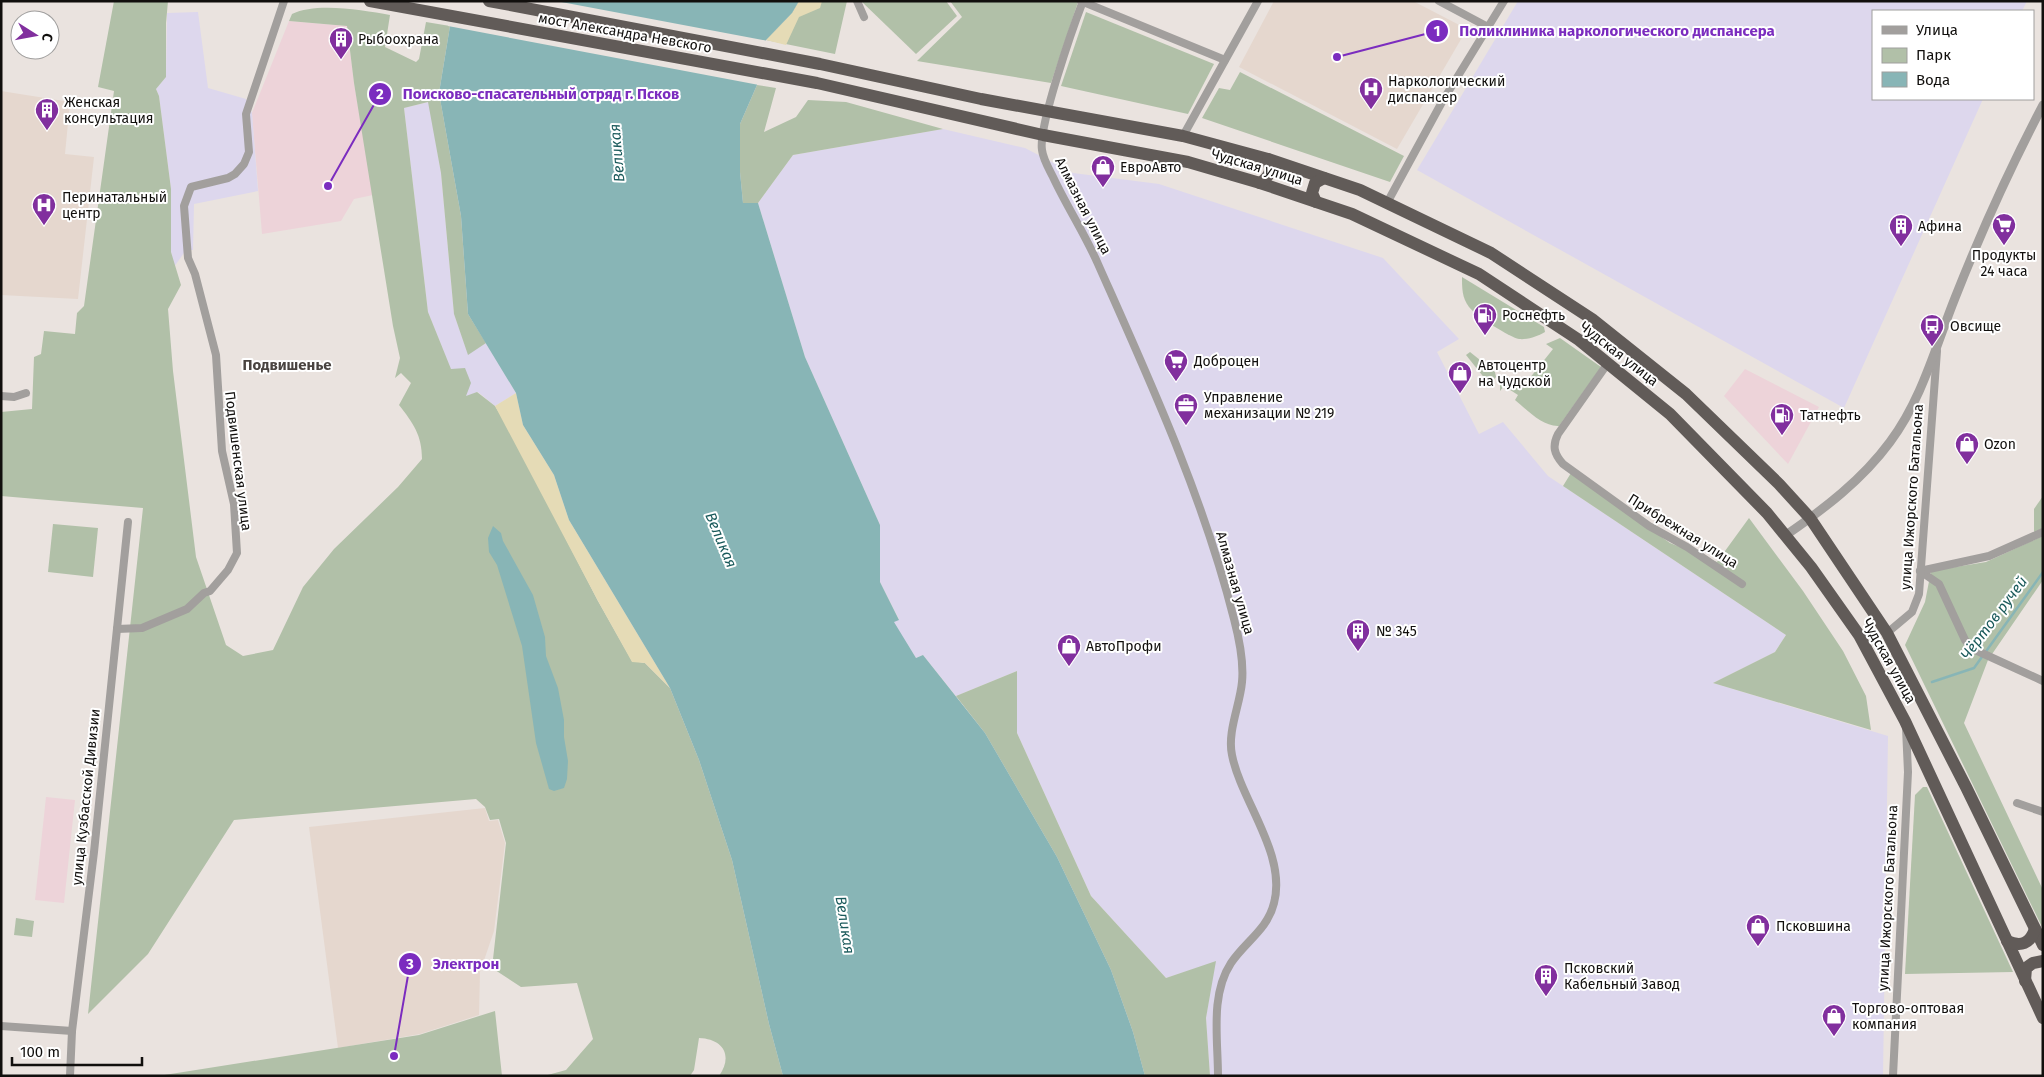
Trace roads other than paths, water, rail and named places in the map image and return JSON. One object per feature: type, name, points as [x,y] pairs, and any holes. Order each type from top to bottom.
[{"type":"highway","name":"мост Александра Невского","points":[[370,1],[817,83]]},
{"type":"highway","name":"мост Александра Невского","points":[[489,1],[820,64]]},
{"type":"highway","name":"Чудская улица","points":[[820,64],[1047,112],[1183,136],[1324,178],[1360,190],[1491,253],[1592,319],[1686,394],[1810,518],[1887,633],[1966,787],[2043,945]]},
{"type":"highway","name":"Чудская улица","points":[[817,83],[1043,135],[1188,162],[1260,183],[1352,214],[1479,274],[1579,340],[1670,414],[1786,535],[1859,635],[1905,721],[2043,1018]]},
{"type":"highway","points":[[1260,183],[1269,176],[1271,168],[1268,160]]},
{"type":"highway","points":[[1316,202],[1312,193],[1315,183],[1324,178]]},
{"type":"highway","points":[[2006,940],[2016,944],[2025,943],[2032,938],[2035,929]]},
{"type":"highway","points":[[2025,981],[2026,968],[2033,963],[2043,961]]},
{"type":"street","name":"Подвишенская улица","points":[[117,629],[142,628],[187,609],[204,593],[210,591],[228,570],[236,554],[234,504],[222,451],[216,355],[195,274],[188,258],[184,206],[191,187],[228,178],[235,174],[244,164],[249,152],[246,114],[284,1]]},
{"type":"street","points":[[857,1],[864,17]]},
{"type":"street","points":[[1183,136],[1258,1]]},
{"type":"street","points":[[1439,1],[1488,27]]},
{"type":"street","points":[[1387,203],[1442,102],[1504,1]]},
{"type":"street","points":[[1082,2],[1225,60]]},
{"type":"street","name":"Алмазная улица","points":[[1082,2],[1047,112],[1042,150],[1049,168],[1096,260],[1150,383],[1200,507],[1237,631],[1242,679],[1231,741],[1232,758],[1269,848],[1276,878],[1274,903],[1265,923],[1232,961],[1220,986],[1218,1006],[1218,1076]]},
{"type":"street","name":"улица Ижорского Батальона","points":[[1786,535],[1810,518],[1867,470],[1891,442],[1910,411],[1937,350],[1986,222],[2043,105]]},
{"type":"street","name":"улица Ижорского Батальона","points":[[1887,633],[1901,623],[1917,604],[1937,350]]},
{"type":"street","name":"Прибрежная улица","points":[[1608,363],[1558,434],[1554,448],[1557,456],[1563,464],[1648,526],[1687,547],[1742,584]]},
{"type":"street","points":[[1,396],[14,397],[26,393]]},
{"type":"street","name":"улица Кузбасской Дивизии","points":[[70,1076],[72,1031],[94,852],[128,522]]},
{"type":"street","points":[[1920,571],[1989,556],[2043,532]]},
{"type":"street","points":[[1920,571],[1939,584],[1965,640],[1973,649],[2043,681]]},
{"type":"street","name":"улица Ижорского Батальона","points":[[1893,1076],[1908,772],[1905,721]]},
{"type":"street","points":[[2017,803],[2043,812]]},
{"type":"street","points":[[1,1026],[72,1031]]},
{"type":"water","name":"Великая","points":[[449,1],[799,1],[792,13],[766,40],[757,85],[740,124],[740,172],[743,203],[758,203],[805,357],[880,525],[880,582],[899,620],[894,622],[916,658],[923,655],[985,733],[1057,857],[1111,970],[1133,1032],[1145,1076],[783,1076],[769,1024],[732,860],[699,760],[670,688],[569,520],[554,475],[523,425],[516,393],[468,314],[461,216],[439,93],[450,26]]},
{"type":"water","points":[[493,526],[501,533],[503,541],[533,595],[545,637],[546,656],[558,688],[564,720],[564,737],[568,761],[567,779],[564,788],[554,791],[549,789],[536,743],[522,646],[497,565],[489,552],[488,538]]},
{"type":"waterway","name":"Чёртов ручей","points":[[1932,682],[1974,668],[2043,572]]},
{"type":"place","name":"Поликлиника наркологического диспансера","points":[[1337,57]]},
{"type":"place","name":"Рыбоохрана","points":[[341,60]]},
{"type":"place","name":"Наркологический диспансер","points":[[1371,110]]},
{"type":"place","name":"Женская консультация","points":[[47,131]]},
{"type":"place","name":"Поисково-спасательный отряд г. Псков","points":[[328,186]]},
{"type":"place","name":"ЕвроАвто","points":[[1103,188]]},
{"type":"place","name":"Перинатальный центр","points":[[44,226]]},
{"type":"place","name":"Продукты 24 часа","points":[[2004,246]]},
{"type":"place","name":"Афина","points":[[1901,247]]},
{"type":"place","name":"Роснефть","points":[[1485,336]]},
{"type":"place","name":"Овсище","points":[[1932,347]]},
{"type":"place","name":"Доброцен","points":[[1176,382]]},
{"type":"place","name":"Автоцентр на Чудской","points":[[1460,394]]},
{"type":"place","name":"Управление механизации № 219","points":[[1186,426]]},
{"type":"place","name":"Татнефть","points":[[1782,436]]},
{"type":"place","name":"Ozon","points":[[1967,465]]},
{"type":"place","name":"№ 345","points":[[1358,652]]},
{"type":"place","name":"АвтоПрофи","points":[[1069,667]]},
{"type":"place","name":"Псковшина","points":[[1758,947]]},
{"type":"place","name":"Псковский Кабельный Завод","points":[[1546,997]]},
{"type":"place","name":"Торгово-оптовая компания","points":[[1834,1037]]},
{"type":"place","name":"Электрон","points":[[394,1056]]},
{"type":"district","name":"Подвишенье","points":[[287,365]]}]
